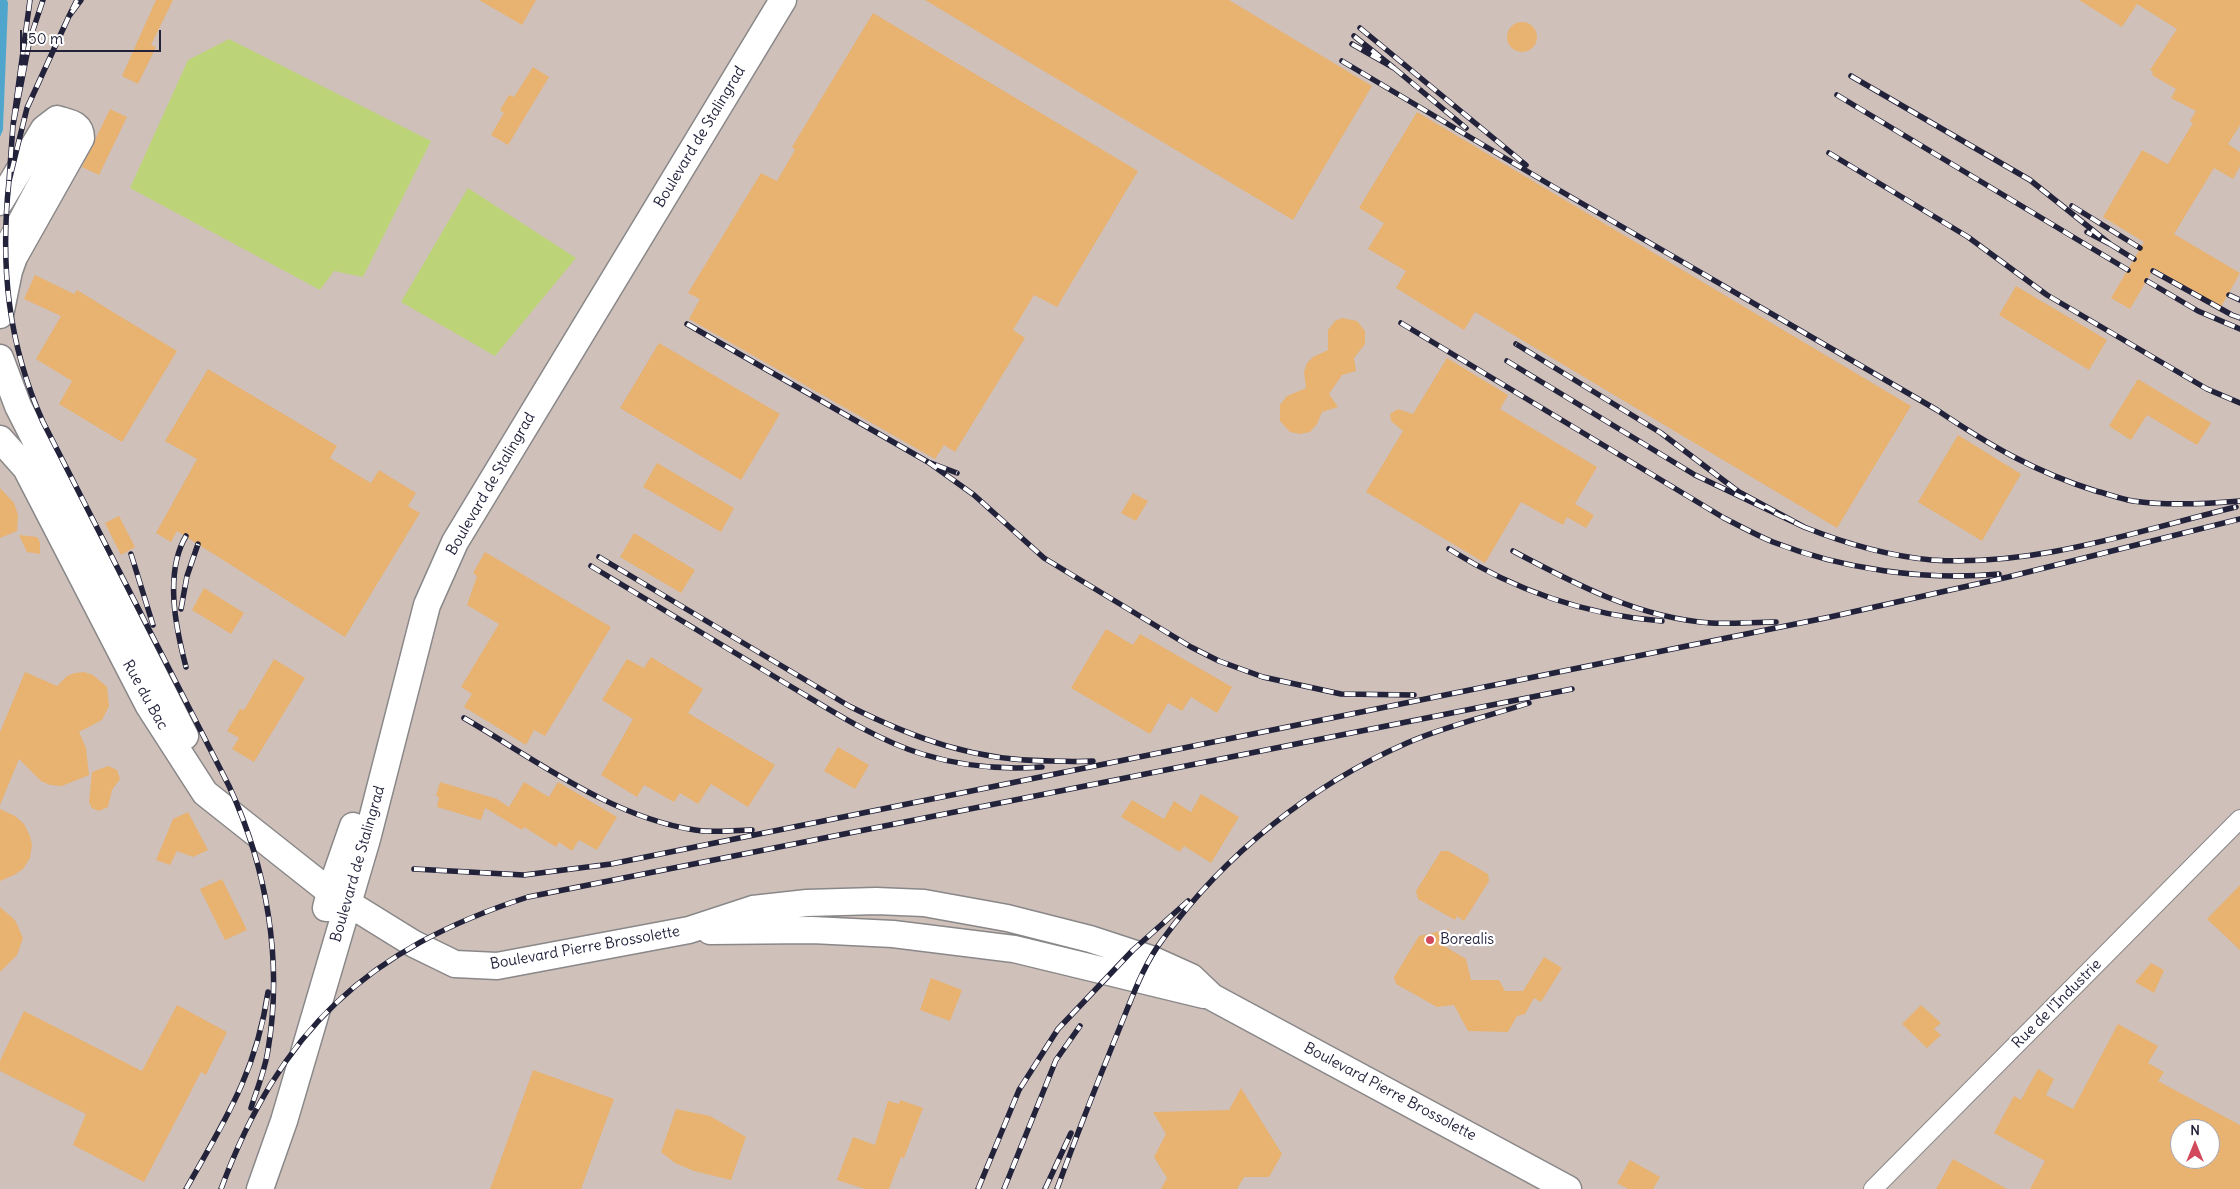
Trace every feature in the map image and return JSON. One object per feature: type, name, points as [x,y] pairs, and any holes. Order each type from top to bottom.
[{"type":"main road","name":"Boulevard de Stalingrad","points":[[260,1189],[284,1121],[345,902],[367,839],[427,605],[455,542],[783,0]]},
{"type":"main road","points":[[0,202],[44,128],[57,119],[77,125],[81,131],[81,138],[14,257],[9,270],[0,315]]},
{"type":"main road","points":[[0,358],[18,406],[185,734],[205,793]]},
{"type":"main road","name":"Rue du Bac","points":[[0,439],[26,468],[149,706],[205,793],[345,902]]},
{"type":"main road","name":"Boulevard Pierre Brossolette","points":[[345,902],[414,944],[455,964],[497,966],[689,930],[753,910],[807,904],[876,901],[924,904],[1021,921],[1090,939],[1151,959],[1191,976],[1212,997]]},
{"type":"main road","points":[[1014,949],[1021,921]]},
{"type":"main road","name":"Boulevard Pierre Brossolette","points":[[689,930],[726,932],[812,930],[893,934],[1014,949],[1212,997],[1568,1189]]},
{"type":"street","points":[[0,254],[69,123]]},
{"type":"street","name":"Rue de l'Industrie","points":[[1873,1189],[2240,819]]},
{"type":"shaded area","points":[[7,0],[2240,0],[2240,1189],[0,1189],[0,137],[3,130]]},
{"type":"green space","points":[[229,39],[431,141],[363,277],[334,271],[320,290],[130,188],[188,60]]},
{"type":"green space","points":[[468,188],[576,258],[495,356],[401,302]]},
{"type":"water","points":[[0,0],[7,0],[8,3],[3,130],[0,137]]},
{"type":"building","points":[[156,0],[173,0],[151,45],[156,47],[138,84],[122,76]]},
{"type":"building","points":[[479,0],[536,0],[522,25]]},
{"type":"building","points":[[925,0],[1229,0],[1372,86],[1293,220]]},
{"type":"building","points":[[2079,0],[2240,0],[2240,125],[2228,144],[2240,152],[2240,166],[2233,179],[2214,168],[2174,234],[2240,273],[2221,307],[2154,268],[2130,309],[2111,298],[2144,242],[2103,217],[2142,150],[2168,164],[2193,123],[2190,121],[2196,111],[2171,98],[2176,89],[2152,75],[2153,72],[2150,70],[2177,29],[2137,4],[2122,27]]},
{"type":"building","points":[[873,13],[1138,171],[1057,307],[1034,295],[1013,330],[1025,338],[955,452],[944,445],[935,459],[689,319],[700,299],[688,293],[761,173],[777,181],[795,150],[792,147]]},
{"type":"building","points":[[1522,22],[1528,23],[1536,31],[1536,43],[1528,51],[1522,52],[1516,51],[1508,43],[1507,37],[1508,31],[1516,23]]},
{"type":"building","points":[[533,67],[549,77],[508,145],[491,135],[504,113],[500,110],[509,95],[514,97]]},
{"type":"building","points":[[110,109],[127,117],[99,175],[82,167]]},
{"type":"building","points":[[1417,112],[1911,406],[1837,528],[1475,312],[1464,330],[1396,288],[1406,271],[1368,249],[1384,223],[1359,208]]},
{"type":"building","points":[[35,275],[74,294],[77,290],[177,351],[122,442],[59,404],[72,381],[36,359],[61,316],[24,299]]},
{"type":"building","points":[[2016,286],[2107,340],[2089,370],[1999,315]]},
{"type":"building","points":[[1342,318],[1357,321],[1365,331],[1365,344],[1354,358],[1356,371],[1342,375],[1329,394],[1338,407],[1322,412],[1317,424],[1310,432],[1300,434],[1290,432],[1280,421],[1280,405],[1287,396],[1306,388],[1304,372],[1307,363],[1313,357],[1328,350],[1328,330],[1335,321]]},
{"type":"building","points":[[659,343],[780,414],[741,480],[620,408]]},
{"type":"building","points":[[1447,358],[1508,395],[1500,409],[1597,467],[1575,504],[1594,515],[1586,528],[1567,517],[1563,525],[1521,502],[1485,563],[1366,492],[1403,431],[1391,421],[1390,414],[1398,409],[1413,414]]},
{"type":"building","points":[[208,369],[337,446],[330,458],[371,483],[379,470],[416,493],[408,506],[420,513],[345,637],[177,531],[171,542],[156,533],[197,459],[165,441]]},
{"type":"building","points":[[2138,379],[2211,423],[2197,445],[2147,415],[2131,440],[2109,426]]},
{"type":"building","points":[[1958,435],[2021,474],[1982,541],[1918,502]]},
{"type":"building","points":[[657,463],[734,508],[721,532],[643,487]]},
{"type":"building","points":[[0,488],[14,503],[18,515],[17,531],[0,538]]},
{"type":"building","points":[[1133,493],[1148,501],[1136,521],[1121,513]]},
{"type":"building","points":[[119,516],[135,547],[121,555],[105,523]]},
{"type":"building","points":[[634,533],[695,570],[681,593],[620,557]]},
{"type":"building","points":[[19,535],[37,537],[40,542],[40,554],[27,552]]},
{"type":"building","points":[[485,552],[611,627],[545,736],[534,730],[526,745],[464,707],[472,694],[461,687],[499,624],[467,605],[477,576],[473,573]]},
{"type":"building","points":[[204,588],[244,613],[231,634],[192,610]]},
{"type":"building","points":[[1106,629],[1133,645],[1140,634],[1232,687],[1217,713],[1191,697],[1182,711],[1168,703],[1150,734],[1071,688]]},
{"type":"building","points":[[651,657],[703,689],[688,713],[775,765],[748,807],[711,784],[698,804],[680,793],[674,802],[644,785],[637,797],[601,775],[633,719],[602,700],[627,659],[644,668]]},
{"type":"building","points":[[274,659],[305,678],[254,762],[232,749],[239,738],[227,731],[240,709],[244,710]]},
{"type":"building","points":[[25,672],[57,686],[67,676],[75,673],[84,672],[93,675],[107,687],[109,706],[102,720],[79,732],[86,748],[89,775],[62,786],[50,785],[41,781],[19,759],[0,805],[0,732]]},
{"type":"building","points":[[838,747],[869,765],[855,789],[824,771]]},
{"type":"building","points":[[108,766],[117,770],[120,779],[112,790],[108,807],[99,811],[92,808],[89,802],[92,772]]},
{"type":"building","points":[[440,782],[497,799],[509,807],[524,782],[549,797],[558,782],[617,817],[597,850],[579,840],[572,851],[559,842],[556,847],[524,827],[522,830],[485,808],[481,820],[437,807],[439,797],[436,796]]},
{"type":"building","points":[[1201,794],[1239,817],[1211,863],[1184,846],[1180,852],[1121,817],[1132,800],[1164,819],[1174,801],[1191,812]]},
{"type":"building","points":[[0,809],[15,816],[24,824],[32,845],[30,858],[23,869],[0,881]]},
{"type":"building","points":[[188,812],[208,850],[193,857],[177,851],[170,865],[156,860],[173,819]]},
{"type":"building","points":[[1441,851],[1448,851],[1488,874],[1489,881],[1464,921],[1457,916],[1455,920],[1418,899],[1416,891]]},
{"type":"building","points":[[222,879],[247,930],[225,940],[200,889]]},
{"type":"building","points":[[2240,885],[2240,950],[2207,919]]},
{"type":"building","points":[[0,907],[15,920],[23,938],[17,955],[0,972]]},
{"type":"building","name":"Borealis","points":[[1450,929],[1441,944],[1466,959],[1471,980],[1499,980],[1505,991],[1523,991],[1544,957],[1562,968],[1541,1002],[1534,998],[1525,1014],[1517,1016],[1508,1032],[1468,1031],[1454,1005],[1437,1007],[1396,984],[1394,977],[1419,936]]},
{"type":"building","points":[[2151,963],[2164,970],[2154,993],[2135,982]]},
{"type":"building","points":[[931,978],[962,990],[950,1021],[920,1010]]},
{"type":"building","points":[[177,1005],[227,1032],[206,1075],[201,1072],[144,1182],[73,1145],[86,1114],[0,1071],[0,1061],[24,1011],[142,1071]]},
{"type":"building","points":[[1921,1005],[1941,1023],[1934,1029],[1941,1035],[1927,1048],[1902,1024]]},
{"type":"building","points":[[2118,1024],[2158,1046],[2148,1063],[2164,1072],[2158,1081],[2240,1125],[2240,1189],[2030,1189],[2045,1161],[1994,1133],[2014,1096],[2021,1100],[2038,1069],[2054,1079],[2046,1095],[2073,1109]]},
{"type":"building","points":[[533,1070],[614,1099],[581,1189],[490,1189]]},
{"type":"building","points":[[1241,1088],[1282,1154],[1269,1177],[1244,1177],[1237,1189],[1161,1189],[1167,1178],[1154,1157],[1166,1134],[1153,1112],[1229,1110]]},
{"type":"building","points":[[900,1100],[923,1108],[904,1158],[901,1157],[889,1189],[865,1189],[837,1180],[853,1137],[875,1145],[888,1101],[899,1104]]},
{"type":"building","points":[[676,1109],[710,1116],[746,1137],[731,1180],[694,1171],[675,1163],[661,1152]]},
{"type":"building","points":[[1953,1159],[2007,1189],[1936,1189]]},
{"type":"building","points":[[1630,1160],[1660,1177],[1653,1189],[1628,1189],[1617,1183]]},
{"type":"railway","points":[[30,0],[13,125],[30,39],[43,0]]},
{"type":"railway","points":[[77,0],[69,16],[81,0]]},
{"type":"railway","points":[[13,125],[9,181],[27,108],[69,16]]},
{"type":"railway","points":[[1360,28],[1526,165]]},
{"type":"railway","points":[[1352,44],[1394,68],[1354,36]]},
{"type":"railway","points":[[1342,61],[1552,186],[1937,410],[2013,457],[2074,484],[2133,501],[2160,504],[2240,501]]},
{"type":"railway","points":[[1394,68],[1466,128]]},
{"type":"railway","points":[[1851,76],[2030,180],[2110,244],[2087,232]]},
{"type":"railway","points":[[1837,95],[2128,270]]},
{"type":"railway","points":[[1829,153],[1968,237],[2047,295],[2207,389],[2240,403]]},
{"type":"railway","points":[[9,181],[6,244],[10,304],[14,334],[31,393],[43,422],[229,786],[242,817],[262,882],[268,915],[274,983],[267,1057],[251,1108]]},
{"type":"railway","points":[[2072,206],[2140,248]]},
{"type":"railway","points":[[2110,244],[2134,259]]},
{"type":"railway","points":[[2153,271],[2240,318]]},
{"type":"railway","points":[[2147,281],[2198,311],[2240,329]]},
{"type":"railway","points":[[2229,295],[2240,300]]},
{"type":"railway","points":[[1401,323],[1724,518],[1773,542],[1827,559],[1884,571],[1942,576],[1999,574]]},
{"type":"railway","points":[[687,324],[928,462],[957,473]]},
{"type":"railway","points":[[1507,361],[1695,475],[1804,527],[1739,492],[1661,433],[1516,344]]},
{"type":"railway","points":[[928,462],[974,495],[1044,558],[1191,647],[1219,661],[1263,677],[1341,694],[1414,695]]},
{"type":"railway","points":[[1804,527],[1883,552],[1932,560],[1971,561],[2047,553],[2236,507]]},
{"type":"railway","points":[[414,869],[524,875],[611,864],[1830,617],[2008,577],[2240,519]]},
{"type":"railway","points":[[186,536],[179,551],[175,567],[174,584],[176,619],[186,667]]},
{"type":"railway","points":[[181,609],[187,576],[198,544]]},
{"type":"railway","points":[[1449,549],[1499,577],[1551,598],[1605,613],[1662,621]]},
{"type":"railway","points":[[1513,551],[1584,587],[1633,607],[1658,614],[1684,620],[1711,623],[1776,622]]},
{"type":"railway","points":[[131,554],[153,625]]},
{"type":"railway","points":[[599,557],[849,706],[898,729],[947,746],[997,757],[1023,760],[1093,761]]},
{"type":"railway","points":[[591,566],[835,713],[869,732],[904,748],[937,758],[967,764],[1012,768],[1042,767]]},
{"type":"railway","points":[[221,1189],[245,1133],[271,1084],[302,1040],[336,1003],[376,970],[420,942],[471,918],[528,897],[1572,689]]},
{"type":"railway","points":[[1057,1189],[1096,1087],[1144,971],[1163,939],[1214,878],[1272,825],[1337,779],[1371,760],[1437,731],[1529,703]]},
{"type":"railway","points":[[464,718],[575,785],[634,813],[664,823],[695,830],[752,830]]},
{"type":"railway","points":[[978,1189],[1019,1090],[1058,1029],[1133,950],[1188,901]]},
{"type":"railway","points":[[186,1189],[226,1118],[247,1072],[263,1021],[268,992]]},
{"type":"railway","points":[[1004,1189],[1056,1060],[1080,1026]]},
{"type":"railway","points":[[1045,1189],[1071,1133]]},
{"type":"place","name":"Borealis","points":[[1430,940]]}]
